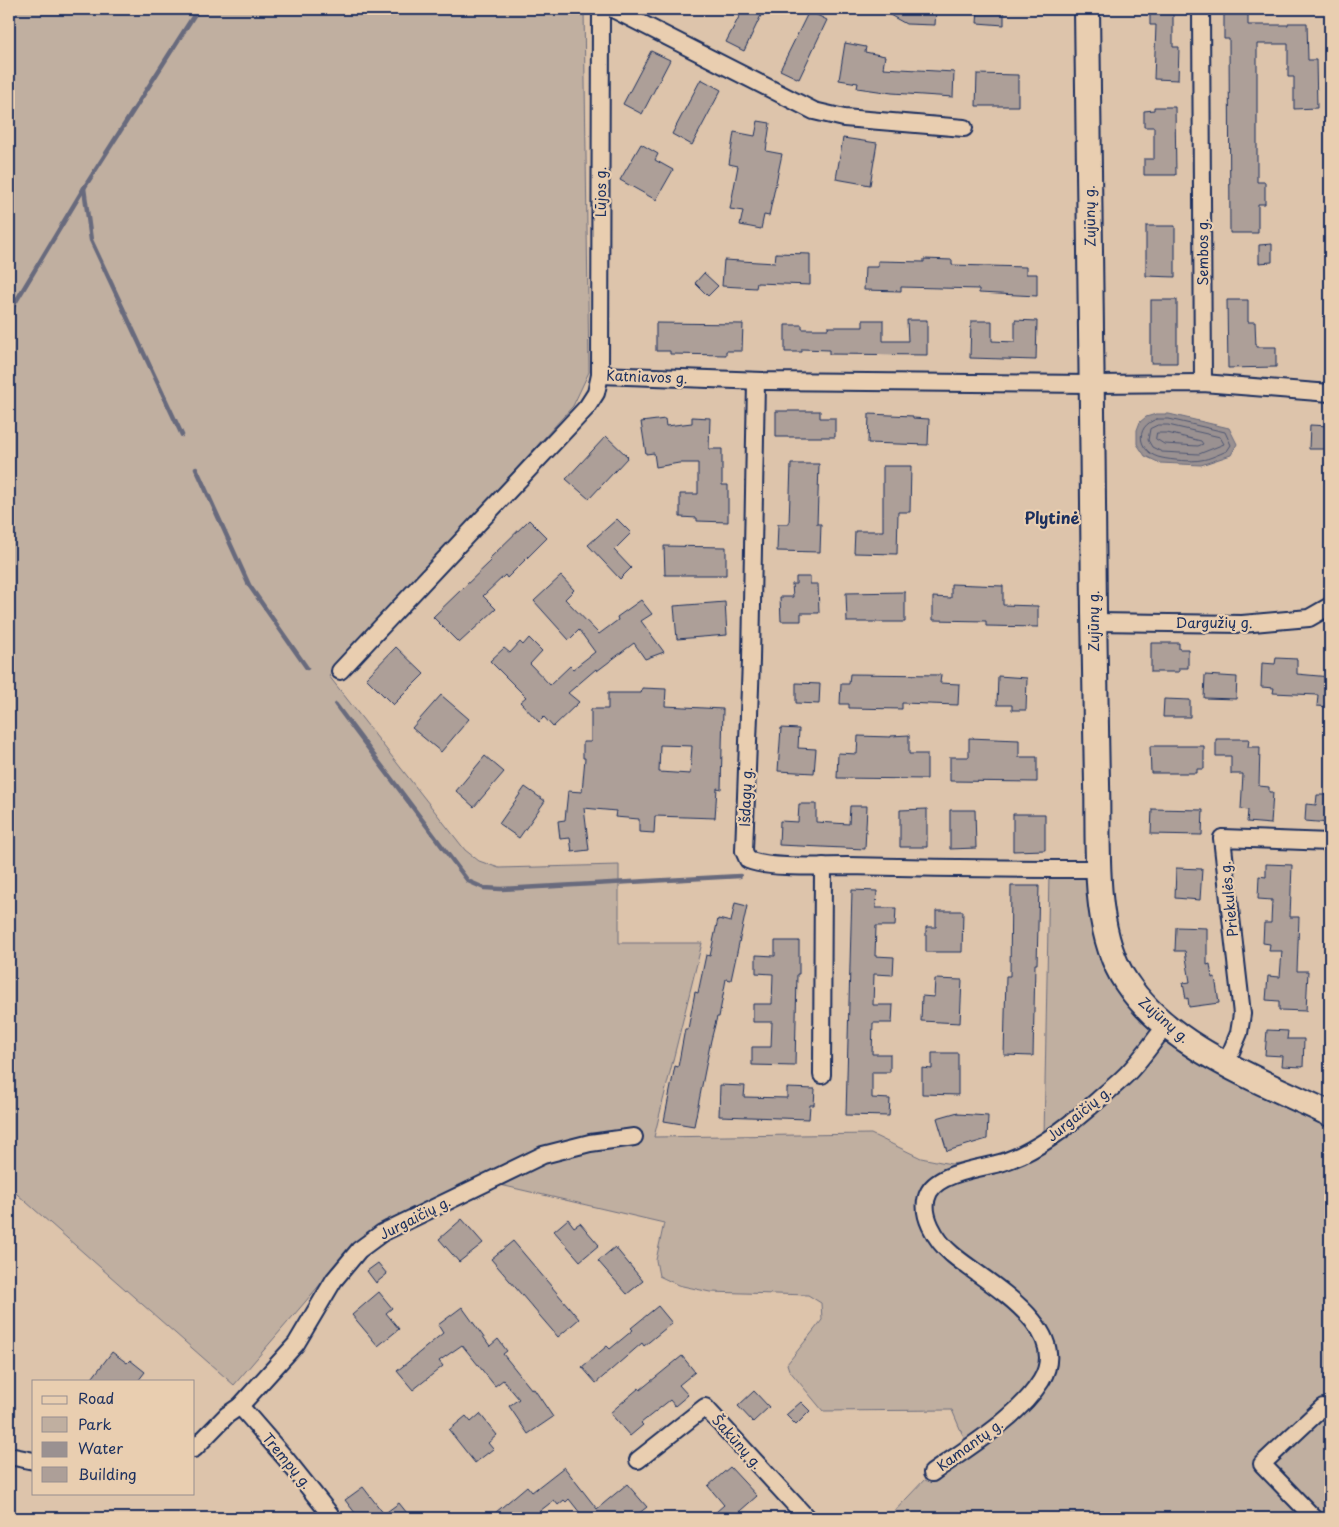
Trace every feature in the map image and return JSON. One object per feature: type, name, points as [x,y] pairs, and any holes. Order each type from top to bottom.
[{"type":"main road","name":"Zujūnų g.","points":[[1087,9],[1094,622],[1099,869],[1103,926],[1111,954],[1125,982],[1142,1003],[1166,1025],[1193,1045],[1226,1064],[1330,1114]]},
{"type":"street","name":"Lūjos g.","points":[[600,375],[601,9]]},
{"type":"street","points":[[613,9],[814,111],[844,118],[964,128]]},
{"type":"street","name":"Sembos g.","points":[[1202,9],[1203,383]]},
{"type":"street","name":"Katniavos g.","points":[[340,672],[587,407],[596,393],[600,375],[756,381],[1092,384]]},
{"type":"street","name":"Išdagų g.","points":[[756,381],[751,660],[744,851],[748,860],[759,864],[823,866],[992,870],[1099,869]]},
{"type":"street","points":[[1092,384],[1203,383],[1330,394]]},
{"type":"street","name":"Dargužių g.","points":[[1094,622],[1242,624],[1309,618],[1330,606]]},
{"type":"street","name":"Priekulės g.","points":[[1226,1064],[1239,1033],[1242,1014],[1222,838],[1330,842]]},
{"type":"street","points":[[822,1075],[823,866]]},
{"type":"street","name":"Jurgaičių g.","points":[[941,1180],[971,1170],[1002,1163],[1050,1139],[1126,1075],[1166,1025]]},
{"type":"street","name":"Jurgaičių g.","points":[[195,1448],[227,1415],[240,1406],[296,1344],[334,1280],[359,1250],[382,1233],[544,1155],[590,1143],[634,1137]]},
{"type":"street","name":"Kamantų g.","points":[[932,1473],[1009,1417],[1041,1380],[1047,1364],[1047,1347],[1044,1334],[991,1281],[951,1254],[926,1218],[925,1202],[929,1191],[941,1180]]},
{"type":"street","name":"Trempų g.","points":[[240,1406],[286,1459],[333,1518]]},
{"type":"street","name":"Šakūnų g.","points":[[638,1460],[705,1407],[807,1518]]},
{"type":"street","points":[[1314,1518],[1262,1464],[1323,1407],[1330,1408]]},
{"type":"street","points":[[9,1456],[32,1461]]},
{"type":"green space","points":[[9,9],[584,9],[589,372],[573,406],[329,676],[465,850],[479,861],[499,868],[619,865],[619,943],[702,943],[654,1137],[871,1134],[921,1158],[951,1164],[987,1159],[1019,1150],[1044,1137],[1049,873],[1092,872],[1096,935],[1103,965],[1119,991],[1330,1126],[1330,1518],[888,1518],[964,1438],[952,1410],[823,1411],[789,1370],[787,1364],[822,1320],[821,1303],[808,1295],[710,1292],[678,1285],[659,1276],[656,1260],[664,1223],[479,1180],[384,1221],[353,1246],[234,1385],[9,1187]]},
{"type":"water","points":[[1156,414],[1169,414],[1229,428],[1237,444],[1231,455],[1201,465],[1160,463],[1145,456],[1137,444],[1137,430],[1140,422],[1146,417]]},
{"type":"building","points":[[743,9],[764,9],[744,51],[726,42]]},
{"type":"building","points":[[879,9],[936,9],[935,25],[906,24]]},
{"type":"building","points":[[978,9],[1004,9],[1004,25],[977,23]]},
{"type":"building","points":[[1150,9],[1173,9],[1173,47],[1179,47],[1178,80],[1154,79],[1156,25],[1150,25]]},
{"type":"building","points":[[1224,9],[1248,9],[1248,25],[1307,23],[1308,60],[1316,60],[1317,108],[1294,109],[1294,77],[1288,77],[1288,44],[1257,44],[1257,182],[1265,182],[1265,204],[1258,204],[1258,233],[1230,233],[1229,39],[1224,39]]},
{"type":"building","points":[[809,11],[827,20],[799,79],[780,70]]},
{"type":"building","points":[[845,43],[866,47],[865,52],[885,56],[883,68],[954,72],[953,97],[892,93],[857,88],[858,83],[839,80]]},
{"type":"building","points":[[651,51],[670,60],[642,114],[623,104]]},
{"type":"building","points":[[977,74],[1018,75],[1018,106],[976,106]]},
{"type":"building","points":[[701,79],[721,90],[692,145],[672,134]]},
{"type":"building","points":[[1154,107],[1175,107],[1176,175],[1144,175],[1144,159],[1154,159],[1154,127],[1144,127],[1144,111],[1154,110]]},
{"type":"building","points":[[758,121],[770,123],[766,151],[782,154],[769,216],[764,215],[761,229],[740,225],[743,211],[730,209],[738,166],[729,164],[734,132],[755,136]]},
{"type":"building","points":[[843,138],[877,143],[870,185],[836,179]]},
{"type":"building","points":[[641,144],[658,154],[655,160],[673,170],[656,200],[620,180]]},
{"type":"building","points":[[1146,226],[1175,226],[1175,277],[1146,276]]},
{"type":"building","points":[[1272,244],[1272,262],[1259,263],[1259,245]]},
{"type":"building","points":[[776,253],[810,254],[810,285],[757,283],[756,288],[722,286],[724,260],[775,263]]},
{"type":"building","points":[[924,259],[952,260],[952,265],[1026,267],[1026,274],[1037,274],[1037,296],[979,293],[979,289],[901,287],[901,291],[864,290],[865,267],[878,267],[878,261],[924,262]]},
{"type":"building","points":[[704,273],[718,286],[708,296],[695,283]]},
{"type":"building","points":[[1151,300],[1177,300],[1177,363],[1151,363]]},
{"type":"building","points":[[1227,300],[1248,300],[1248,322],[1255,322],[1256,347],[1276,347],[1276,367],[1228,368]]},
{"type":"building","points":[[863,320],[883,320],[883,341],[908,341],[907,320],[927,320],[927,355],[829,354],[829,350],[802,349],[802,352],[785,352],[785,325],[802,325],[802,329],[863,327]]},
{"type":"building","points":[[1015,320],[1037,321],[1036,360],[970,358],[971,321],[992,321],[992,341],[1015,342]]},
{"type":"building","points":[[656,323],[743,324],[742,351],[726,351],[726,355],[670,354],[670,351],[656,351]]},
{"type":"building","points":[[776,411],[820,411],[820,418],[835,418],[835,437],[776,437]]},
{"type":"building","points":[[869,414],[913,416],[913,418],[929,419],[928,445],[868,443]]},
{"type":"building","points":[[692,417],[710,418],[709,449],[722,449],[722,485],[728,485],[728,522],[697,521],[697,518],[680,517],[680,494],[698,494],[698,463],[679,463],[656,467],[654,453],[646,454],[641,422],[665,419],[666,426],[692,423]]},
{"type":"building","points":[[1310,425],[1330,426],[1330,449],[1309,449]]},
{"type":"building","points":[[606,436],[628,457],[589,499],[566,479]]},
{"type":"building","points":[[791,464],[819,464],[817,524],[821,524],[820,552],[777,551],[778,524],[789,524]]},
{"type":"building","points":[[883,466],[911,466],[910,512],[898,512],[897,554],[854,553],[855,531],[883,531]]},
{"type":"building","points":[[617,519],[631,533],[614,550],[631,568],[620,579],[588,545]]},
{"type":"building","points":[[529,520],[547,538],[507,578],[505,575],[483,596],[496,609],[459,643],[433,617],[491,561],[489,559]]},
{"type":"building","points":[[664,546],[726,547],[726,575],[665,575]]},
{"type":"building","points":[[561,576],[574,590],[565,599],[599,634],[618,620],[617,617],[641,600],[652,614],[641,621],[664,652],[645,659],[634,643],[597,671],[596,669],[568,693],[579,702],[553,727],[544,717],[539,722],[520,702],[526,697],[490,661],[504,648],[510,653],[520,642],[523,645],[529,638],[542,651],[530,664],[550,685],[570,666],[573,669],[595,652],[579,630],[569,640],[534,601]]},
{"type":"building","points":[[796,577],[810,577],[810,584],[818,584],[819,613],[801,613],[801,621],[781,621],[780,597],[793,597],[792,584],[796,584]]},
{"type":"building","points":[[951,584],[1003,586],[1003,605],[1038,606],[1038,627],[986,626],[986,621],[933,620],[933,597],[951,598]]},
{"type":"building","points":[[905,592],[905,622],[847,622],[846,593]]},
{"type":"building","points":[[725,602],[727,635],[677,639],[674,606]]},
{"type":"building","points":[[1151,643],[1179,643],[1179,649],[1188,649],[1188,668],[1179,668],[1179,672],[1151,672]]},
{"type":"building","points":[[396,647],[424,674],[393,705],[366,678]]},
{"type":"building","points":[[1276,658],[1297,659],[1297,674],[1330,677],[1330,707],[1317,706],[1318,695],[1273,693],[1274,688],[1261,687],[1262,663],[1275,664]]},
{"type":"building","points":[[850,674],[941,675],[940,683],[959,684],[958,705],[902,703],[902,709],[849,708],[849,704],[840,704],[841,684],[849,684]]},
{"type":"building","points":[[1205,675],[1237,677],[1236,699],[1204,698]]},
{"type":"building","points":[[998,676],[1027,678],[1026,710],[1012,710],[1012,705],[997,705]]},
{"type":"building","points":[[796,683],[820,684],[819,704],[796,703]]},
{"type":"building","points":[[642,688],[666,689],[665,706],[723,709],[721,789],[717,788],[715,818],[655,816],[654,833],[639,832],[639,819],[615,817],[616,811],[584,808],[589,850],[572,852],[570,838],[560,839],[558,821],[565,820],[568,791],[582,792],[585,758],[583,758],[583,742],[591,742],[591,709],[608,709],[608,693],[641,693]],"holes":[[[660,745],[692,746],[690,774],[659,772]]]},
{"type":"building","points":[[441,695],[469,719],[441,752],[412,728]]},
{"type":"building","points":[[1164,699],[1190,700],[1190,717],[1163,717]]},
{"type":"building","points":[[781,728],[799,729],[798,748],[816,749],[814,773],[778,771]]},
{"type":"building","points":[[909,735],[909,754],[927,754],[927,779],[837,778],[838,753],[857,754],[858,736],[891,737]]},
{"type":"building","points":[[969,738],[1019,740],[1019,757],[1037,757],[1037,782],[950,781],[950,757],[969,757]]},
{"type":"building","points":[[1216,739],[1249,739],[1248,747],[1260,747],[1259,786],[1269,787],[1269,792],[1273,792],[1271,824],[1247,822],[1248,810],[1241,809],[1243,774],[1231,774],[1231,756],[1216,756]]},
{"type":"building","points":[[1150,746],[1204,746],[1204,769],[1197,769],[1197,773],[1151,773]]},
{"type":"building","points":[[485,756],[504,772],[474,807],[456,791]]},
{"type":"building","points":[[525,787],[545,801],[519,838],[499,824]]},
{"type":"building","points":[[1317,795],[1330,795],[1330,823],[1305,821],[1306,804],[1316,805]]},
{"type":"building","points":[[799,804],[816,804],[816,822],[849,824],[850,806],[867,806],[865,849],[779,845],[780,821],[798,822]]},
{"type":"building","points":[[927,809],[927,847],[900,847],[900,810]]},
{"type":"building","points":[[1152,809],[1203,810],[1202,835],[1151,834]]},
{"type":"building","points":[[950,810],[975,810],[976,848],[950,849]]},
{"type":"building","points":[[1013,814],[1045,814],[1045,850],[1013,851]]},
{"type":"building","points":[[1266,864],[1292,865],[1290,917],[1299,917],[1297,971],[1308,971],[1306,1011],[1279,1010],[1279,1001],[1266,1000],[1268,976],[1280,977],[1282,951],[1269,951],[1270,944],[1263,943],[1264,923],[1271,923],[1272,900],[1258,899],[1259,876],[1266,877]]},
{"type":"building","points":[[1176,868],[1202,869],[1200,900],[1175,898]]},
{"type":"building","points":[[1011,886],[1039,886],[1033,1056],[1004,1055],[1006,976],[1010,976]]},
{"type":"building","points":[[852,890],[877,891],[876,908],[896,908],[895,926],[876,926],[875,956],[894,957],[893,975],[874,974],[873,1005],[893,1005],[892,1023],[873,1023],[872,1054],[890,1054],[890,1072],[872,1072],[872,1098],[890,1099],[889,1116],[846,1115]]},
{"type":"building","points":[[735,903],[747,906],[731,980],[726,979],[719,1017],[717,1017],[711,1040],[694,1126],[664,1121],[675,1066],[678,1067],[685,1029],[688,1029],[695,992],[698,993],[706,955],[710,956],[718,919],[731,922]]},
{"type":"building","points":[[936,911],[963,911],[962,952],[926,952],[926,927],[936,927]]},
{"type":"building","points":[[1176,927],[1207,928],[1207,965],[1210,964],[1212,978],[1215,977],[1219,1003],[1189,1007],[1183,983],[1190,982],[1185,951],[1175,951]]},
{"type":"building","points":[[775,941],[799,941],[795,1066],[752,1065],[752,1047],[771,1047],[772,1022],[753,1022],[753,1004],[772,1004],[773,974],[756,973],[756,955],[775,956]]},
{"type":"building","points":[[935,979],[962,980],[960,1023],[921,1021],[922,996],[934,997]]},
{"type":"building","points":[[1267,1030],[1288,1031],[1287,1039],[1304,1039],[1303,1067],[1282,1066],[1283,1056],[1265,1055]]},
{"type":"building","points":[[932,1053],[958,1053],[958,1095],[922,1094],[922,1068],[932,1069]]},
{"type":"building","points":[[720,1085],[745,1086],[744,1097],[787,1098],[787,1088],[815,1089],[814,1105],[810,1105],[809,1119],[719,1116]]},
{"type":"building","points":[[958,1112],[958,1114],[988,1116],[987,1139],[947,1151],[937,1118]]},
{"type":"building","points":[[462,1219],[483,1243],[459,1262],[439,1239]]},
{"type":"building","points":[[568,1219],[574,1227],[580,1223],[599,1245],[580,1261],[554,1231]]},
{"type":"building","points":[[513,1241],[579,1319],[558,1337],[491,1259]]},
{"type":"building","points":[[615,1247],[643,1281],[627,1294],[598,1261]]},
{"type":"building","points":[[378,1263],[387,1274],[376,1283],[367,1271]]},
{"type":"building","points":[[379,1292],[392,1308],[386,1313],[399,1329],[378,1346],[352,1315]]},
{"type":"building","points":[[658,1306],[672,1323],[644,1346],[642,1343],[596,1383],[582,1367],[607,1346],[610,1349],[633,1330],[631,1328]]},
{"type":"building","points":[[462,1307],[490,1346],[498,1339],[507,1351],[503,1354],[532,1390],[534,1389],[553,1417],[528,1434],[509,1406],[519,1399],[503,1380],[495,1386],[462,1345],[439,1361],[443,1366],[413,1390],[397,1371],[443,1333],[438,1325]]},
{"type":"building","points":[[112,1352],[127,1363],[130,1360],[145,1372],[139,1380],[91,1380]]},
{"type":"building","points":[[682,1356],[695,1372],[679,1385],[688,1395],[675,1406],[670,1400],[641,1423],[643,1425],[630,1436],[610,1413],[639,1388],[640,1390]]},
{"type":"building","points":[[754,1391],[769,1407],[753,1422],[738,1406]]},
{"type":"building","points":[[801,1402],[810,1411],[796,1425],[786,1415]]},
{"type":"building","points":[[480,1414],[497,1435],[488,1443],[493,1449],[475,1463],[449,1430],[466,1416],[471,1422]]},
{"type":"building","points":[[564,1467],[597,1509],[627,1484],[647,1507],[633,1518],[584,1518],[569,1499],[566,1502],[564,1500],[558,1505],[554,1500],[531,1518],[489,1518],[527,1486],[532,1492]]},
{"type":"building","points":[[730,1467],[757,1496],[732,1518],[709,1518],[724,1505],[708,1486]]},
{"type":"building","points":[[363,1487],[384,1514],[399,1503],[411,1518],[359,1518],[345,1500]]},
{"type":"waterway","points":[[9,313],[84,188],[198,9]]},
{"type":"waterway","points":[[84,188],[91,240],[182,435]]},
{"type":"waterway","points":[[196,468],[249,585],[307,668]]},
{"type":"waterway","points":[[336,705],[468,881],[484,888],[501,889],[740,876]]},
{"type":"district","name":"Plytinė","points":[[1052,518]]}]
